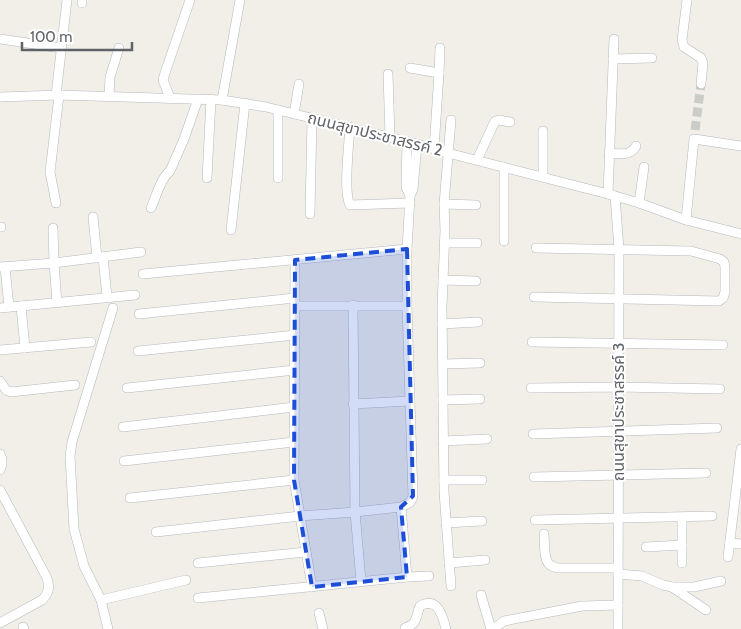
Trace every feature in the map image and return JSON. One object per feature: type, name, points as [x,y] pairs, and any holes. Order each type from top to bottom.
[{"type":"street","points":[[56,203],[50,172],[67,0]]},
{"type":"street","points":[[170,98],[163,80],[164,73],[190,0]]},
{"type":"street","points":[[222,100],[240,0]]},
{"type":"street","points":[[686,0],[682,40],[684,47],[701,58],[704,63],[701,84]]},
{"type":"street","points":[[0,39],[62,48]]},
{"type":"street","name":"ถนนสุขาประชาสรรค์ 3","points":[[614,39],[609,153],[611,195],[619,249],[618,629]]},
{"type":"street","points":[[108,96],[110,77],[119,48]]},
{"type":"street","points":[[434,149],[440,48]]},
{"type":"street","points":[[614,59],[652,58]]},
{"type":"street","points":[[410,68],[438,72]]},
{"type":"street","points":[[388,74],[390,137]]},
{"type":"street","points":[[294,114],[299,84]]},
{"type":"street","name":"ถนนสุขาประชาสรรค์ 2","points":[[0,97],[58,95],[211,99],[278,110],[390,137],[611,195],[686,220],[741,234]]},
{"type":"street","points":[[151,208],[160,186],[166,174],[170,171],[177,155],[198,99]]},
{"type":"street","points":[[207,178],[211,99]]},
{"type":"street","points":[[231,230],[245,104]]},
{"type":"street","points":[[278,110],[278,178]]},
{"type":"street","points":[[310,214],[312,118]]},
{"type":"street","points":[[451,120],[444,204],[442,324],[444,480],[451,586]]},
{"type":"street","points":[[477,160],[495,122],[499,120],[510,122]]},
{"type":"street","points":[[350,127],[347,173],[348,200],[350,205],[410,200]]},
{"type":"street","points":[[543,131],[543,177]]},
{"type":"street","points":[[686,220],[695,134],[741,146]]},
{"type":"street","points":[[407,142],[406,187],[410,200]]},
{"type":"street","points":[[156,532],[401,507],[412,501],[407,249],[410,200],[413,189],[417,144]]},
{"type":"street","points":[[609,153],[624,154],[634,150],[636,146]]},
{"type":"street","points":[[504,167],[504,241]]},
{"type":"street","points":[[639,203],[644,167]]},
{"type":"street","points":[[444,204],[476,205]]},
{"type":"street","points":[[93,217],[107,297]]},
{"type":"street","points":[[53,228],[57,303]]},
{"type":"street","points":[[444,243],[477,243]]},
{"type":"street","points":[[534,297],[718,301],[723,298],[724,292],[724,262],[720,259],[691,251],[536,248]]},
{"type":"street","points":[[143,274],[407,249]]},
{"type":"street","points":[[135,295],[4,308],[3,267],[54,263],[141,252]]},
{"type":"street","points":[[295,260],[294,480],[312,587]]},
{"type":"street","points":[[443,280],[476,281]]},
{"type":"street","points":[[139,314],[295,302],[407,306]]},
{"type":"street","points":[[353,305],[354,512],[360,581]]},
{"type":"street","points":[[21,306],[25,348]]},
{"type":"street","points":[[108,629],[101,600],[84,566],[74,529],[70,456],[72,442],[113,308]]},
{"type":"street","points":[[442,324],[478,322]]},
{"type":"street","points":[[138,351],[295,335]]},
{"type":"street","points":[[0,350],[91,342]]},
{"type":"street","points":[[532,342],[723,345]]},
{"type":"street","points":[[443,364],[480,363]]},
{"type":"street","points":[[127,388],[295,370]]},
{"type":"street","points":[[0,381],[6,390],[11,392],[75,385]]},
{"type":"street","points":[[531,388],[720,389]]},
{"type":"street","points":[[443,400],[480,399]]},
{"type":"street","points":[[354,404],[410,401]]},
{"type":"street","points":[[123,427],[294,407]]},
{"type":"street","points":[[533,434],[717,428]]},
{"type":"street","points":[[443,441],[487,439]]},
{"type":"street","points":[[124,461],[294,442]]},
{"type":"street","points":[[728,557],[738,508],[741,449]]},
{"type":"street","points":[[0,454],[3,464],[0,470]]},
{"type":"street","points":[[534,477],[706,473]]},
{"type":"street","points":[[130,498],[294,480]]},
{"type":"street","points":[[444,480],[482,480]]},
{"type":"street","points":[[0,490],[50,586],[42,600],[0,623]]},
{"type":"street","points":[[401,507],[407,577]]},
{"type":"street","points":[[535,520],[712,516]]},
{"type":"street","points":[[682,518],[682,563]]},
{"type":"street","points":[[446,523],[482,521]]},
{"type":"street","points":[[544,534],[546,559],[549,564],[557,568],[618,571],[642,576],[672,587],[694,587],[721,581]]},
{"type":"street","points":[[730,543],[741,544]]},
{"type":"street","points":[[646,547],[682,545]]},
{"type":"street","points":[[198,563],[306,552]]},
{"type":"street","points":[[449,564],[485,560]]},
{"type":"street","points":[[198,598],[360,581],[429,576]]},
{"type":"street","points":[[101,600],[186,580]]},
{"type":"street","points":[[672,587],[706,610]]},
{"type":"street","points":[[481,595],[492,629],[504,621],[582,606],[618,605]]},
{"type":"street","points":[[406,628],[412,626],[415,622],[420,606],[431,604],[441,611],[446,629]]},
{"type":"street","points":[[319,613],[323,629]]},
{"type":"highlighted area","points":[[407,249],[413,496],[401,507],[407,577],[312,587],[294,480],[295,260]]},
{"type":"tunnel","points":[[695,130],[701,84]]}]
